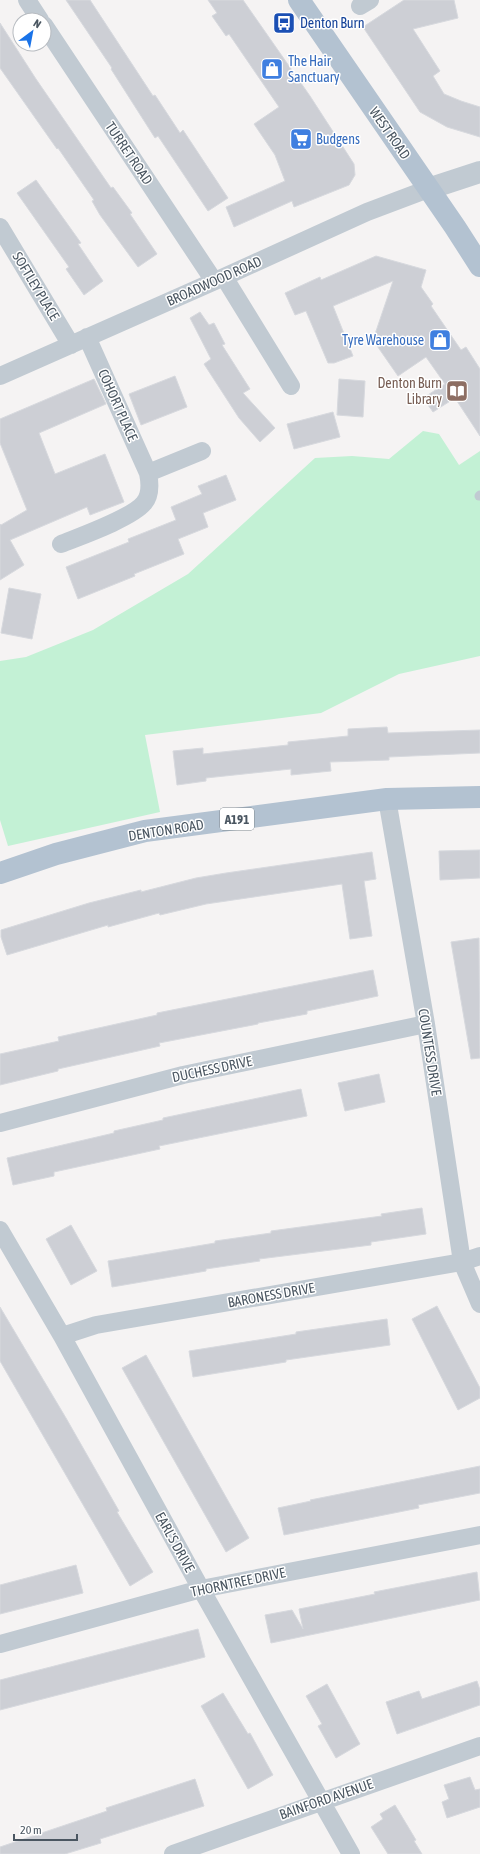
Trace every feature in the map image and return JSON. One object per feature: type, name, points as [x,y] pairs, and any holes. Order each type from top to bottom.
[{"type":"main road","name":"WEST ROAD","points":[[299,0],[480,266]]},
{"type":"main road","name":"DENTON ROAD","points":[[0,873],[56,854],[145,831],[387,799],[480,798]]},
{"type":"street","points":[[27,0],[35,12]]},
{"type":"street","name":"TURRET ROAD","points":[[52,37],[291,386]]},
{"type":"street","points":[[428,189],[480,172]]},
{"type":"street","name":"BROADWOOD ROAD","points":[[0,376],[367,212],[428,189]]},
{"type":"street","name":"SOFTLEY PLACE","points":[[0,227],[71,345]]},
{"type":"street","name":"COHORT PLACE","points":[[61,544],[135,512],[146,502],[150,487],[148,473],[87,337]]},
{"type":"street","points":[[148,473],[202,451]]},
{"type":"street","name":"COUNTESS DRIVE","points":[[387,799],[426,1024],[462,1262],[480,1304]]},
{"type":"street","name":"DUCHESS DRIVE","points":[[0,1123],[183,1075],[426,1024]]},
{"type":"street","name":"EARL'S DRIVE","points":[[0,1230],[62,1336],[201,1589],[351,1854]]},
{"type":"street","name":"BARONESS DRIVE","points":[[62,1336],[96,1325],[462,1262],[480,1256]]},
{"type":"street","name":"THORNTREE DRIVE","points":[[0,1644],[201,1589],[480,1534]]},
{"type":"street","name":"BAINFORD AVENUE","points":[[173,1854],[480,1746]]},
{"type":"green space","points":[[423,431],[439,434],[459,465],[480,451],[480,656],[399,674],[321,713],[145,735],[160,812],[8,846],[0,820],[0,661],[26,657],[93,630],[188,574],[315,458],[352,456],[389,459]]},
{"type":"building","points":[[66,0],[90,0],[153,96],[155,95],[180,133],[183,130],[228,198],[208,211],[158,136],[155,138],[111,69],[112,68]]},
{"type":"building","points":[[208,0],[243,0],[310,96],[354,164],[355,175],[349,185],[294,207],[292,201],[234,227],[226,207],[285,181],[275,155],[254,124],[279,107],[229,34],[226,36],[212,16],[217,13]]},
{"type":"building","points":[[404,0],[454,0],[458,18],[413,29],[440,71],[433,76],[444,94],[480,107],[480,137],[447,127],[420,112],[363,27]]},
{"type":"building","points":[[0,23],[12,42],[12,52],[19,52],[111,188],[113,187],[132,213],[130,214],[157,254],[138,267],[100,215],[92,201],[94,200],[58,148],[57,149],[0,68]]},
{"type":"building","points":[[36,180],[81,243],[78,244],[103,281],[84,295],[66,269],[69,267],[17,193]]},
{"type":"building","points":[[376,256],[426,270],[421,287],[433,304],[431,306],[461,350],[466,347],[480,369],[480,436],[455,398],[433,412],[423,398],[445,384],[426,357],[398,376],[373,340],[393,281],[333,306],[353,356],[334,363],[328,363],[306,311],[295,315],[285,293],[320,277],[321,280]]},
{"type":"building","points":[[200,312],[209,325],[214,323],[225,344],[222,345],[250,389],[243,393],[275,428],[260,442],[239,418],[204,364],[211,359],[190,318]]},
{"type":"building","points":[[175,376],[187,407],[141,425],[129,394]]},
{"type":"building","points":[[94,379],[106,404],[39,433],[55,474],[105,454],[124,502],[90,515],[87,507],[10,540],[24,565],[0,580],[0,524],[1,525],[27,510],[0,443],[0,419]]},
{"type":"building","points":[[339,379],[365,381],[363,417],[337,415]]},
{"type":"building","points":[[333,412],[340,437],[294,449],[287,424]]},
{"type":"building","points":[[226,475],[236,500],[203,513],[208,527],[178,539],[184,554],[78,599],[66,567],[129,542],[128,539],[176,520],[171,507],[202,494],[198,486]]},
{"type":"building","points":[[9,588],[41,594],[32,639],[1,633]]},
{"type":"building","points":[[387,727],[388,733],[480,730],[480,753],[389,757],[389,760],[330,762],[331,771],[291,775],[291,769],[206,778],[206,781],[177,785],[173,751],[203,748],[203,754],[288,745],[288,742],[348,736],[348,729]]},
{"type":"building","points":[[480,850],[480,878],[440,880],[439,851]]},
{"type":"building","points":[[372,852],[376,879],[364,881],[372,936],[350,939],[342,884],[206,904],[160,915],[159,913],[108,927],[108,925],[7,955],[1,937],[1,930],[89,903],[141,890],[141,892],[196,878],[226,873]]},
{"type":"building","points":[[479,938],[480,1058],[471,1059],[451,942]]},
{"type":"building","points":[[373,970],[378,996],[307,1011],[307,1014],[159,1043],[160,1046],[58,1069],[58,1071],[0,1085],[0,1054],[59,1041],[58,1037],[157,1015],[157,1013]]},
{"type":"building","points":[[379,1074],[385,1102],[345,1111],[338,1083]]},
{"type":"building","points":[[301,1089],[307,1116],[159,1146],[160,1149],[54,1172],[54,1176],[13,1185],[7,1158],[114,1133],[114,1131],[163,1120],[163,1118]]},
{"type":"building","points":[[422,1208],[426,1234],[371,1242],[371,1245],[259,1259],[260,1261],[206,1269],[206,1271],[112,1287],[108,1261],[215,1243],[215,1241],[271,1233],[271,1231],[382,1216],[381,1214]]},
{"type":"building","points":[[71,1225],[97,1271],[71,1285],[46,1239]]},
{"type":"building","points":[[437,1306],[480,1388],[480,1398],[458,1410],[412,1319]]},
{"type":"building","points":[[0,1307],[66,1418],[119,1511],[117,1512],[153,1572],[130,1586],[0,1361]]},
{"type":"building","points":[[387,1319],[390,1345],[286,1360],[286,1362],[193,1377],[189,1351],[296,1334],[296,1332]]},
{"type":"building","points":[[146,1355],[249,1538],[226,1552],[122,1368]]},
{"type":"building","points":[[480,1466],[480,1493],[418,1505],[419,1508],[284,1535],[278,1508],[311,1501],[310,1500]]},
{"type":"building","points":[[76,1565],[83,1593],[0,1614],[0,1585]]},
{"type":"building","points":[[477,1572],[480,1600],[271,1643],[265,1615],[292,1610],[303,1629],[299,1609],[375,1594],[374,1592]]},
{"type":"building","points":[[198,1629],[205,1657],[0,1710],[0,1680]]},
{"type":"building","points":[[477,1681],[480,1690],[480,1705],[397,1734],[386,1702],[419,1691],[422,1699]]},
{"type":"building","points":[[327,1684],[360,1744],[336,1758],[318,1726],[322,1724],[306,1696]]},
{"type":"building","points":[[223,1693],[248,1734],[250,1733],[273,1775],[248,1789],[201,1706]]},
{"type":"building","points":[[470,1777],[475,1790],[480,1789],[480,1807],[447,1818],[442,1802],[449,1799],[444,1785]]},
{"type":"building","points":[[195,1779],[204,1806],[100,1839],[101,1843],[65,1854],[0,1854],[0,1847],[107,1811],[106,1808]]},
{"type":"building","points":[[395,1805],[416,1840],[414,1841],[422,1854],[388,1854],[371,1827],[383,1819],[380,1814]]},
{"type":"place","name":"Denton Burn","points":[[284,23]]},
{"type":"place","name":"The Hair Sanctuary","points":[[272,69]]},
{"type":"place","name":"Budgens","points":[[301,139]]},
{"type":"place","name":"Tyre Warehouse","points":[[440,340]]},
{"type":"place","name":"Denton Burn Library","points":[[457,391]]}]
